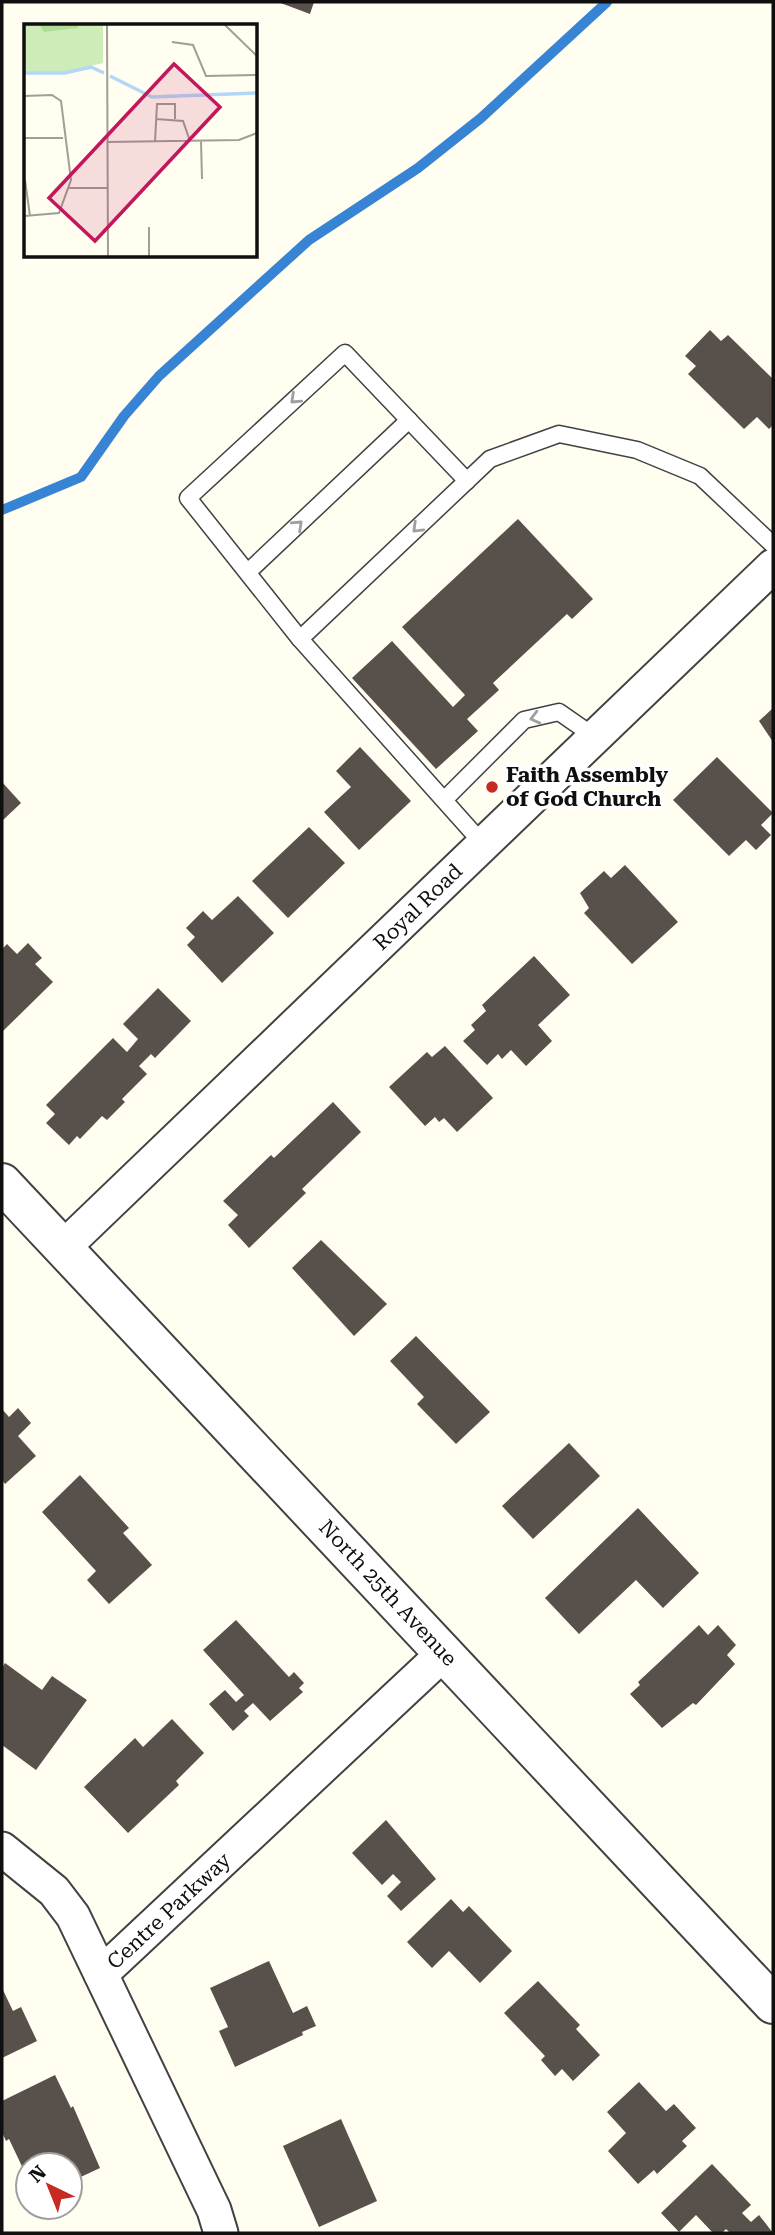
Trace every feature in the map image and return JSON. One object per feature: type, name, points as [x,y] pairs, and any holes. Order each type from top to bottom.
[{"type":"street","name":"Royal Road","points":[[63,1248],[773,566]]},
{"type":"street","name":"North 25th Avenue","points":[[2,1183],[773,2004]]},
{"type":"street","name":"Centre Parkway","points":[[221,2233],[214,2210],[101,1974],[444,1653]]},
{"type":"street","points":[[2,1849],[54,1891],[73,1916],[101,1974]]},
{"type":"lane","points":[[467,481],[345,353],[188,498],[300,639],[483,844]]},
{"type":"lane","points":[[248,572],[409,420]]},
{"type":"lane","points":[[300,639],[490,459],[559,434],[637,450],[700,476],[773,545]]},
{"type":"lane","points":[[445,799],[524,720],[559,712],[595,737]]},
{"type":"building","points":[[278,2],[314,2],[310,14]]},
{"type":"building","points":[[710,330],[721,341],[728,335],[773,379],[773,425],[769,429],[757,417],[744,429],[688,374],[696,366],[685,356]]},
{"type":"building","points":[[518,519],[593,599],[572,619],[567,614],[493,683],[499,690],[467,719],[478,731],[436,769],[352,678],[392,641],[453,707],[465,695],[402,627]]},
{"type":"building","points":[[773,708],[773,742],[759,721]]},
{"type":"building","points":[[360,747],[411,801],[359,850],[324,812],[351,787],[336,771]]},
{"type":"building","points":[[717,757],[773,813],[761,825],[771,835],[756,850],[746,840],[729,856],[673,800]]},
{"type":"building","points":[[2,782],[21,803],[2,821]]},
{"type":"building","points":[[309,827],[345,863],[288,918],[252,881]]},
{"type":"building","points":[[625,865],[678,922],[632,964],[584,913],[589,908],[580,893],[604,871],[611,878]]},
{"type":"building","points":[[238,896],[274,933],[222,983],[187,945],[195,937],[186,928],[203,911],[212,920]]},
{"type":"building","points":[[28,943],[42,958],[35,964],[53,982],[2,1032],[2,949],[7,944],[17,954]]},
{"type":"building","points":[[534,956],[570,995],[538,1025],[552,1041],[526,1066],[511,1050],[502,1059],[498,1054],[487,1065],[463,1041],[475,1030],[471,1025],[486,1011],[482,1005]]},
{"type":"building","points":[[158,988],[191,1021],[155,1058],[151,1054],[139,1066],[147,1074],[122,1099],[125,1102],[107,1120],[102,1116],[80,1139],[77,1136],[69,1145],[46,1123],[55,1114],[46,1105],[113,1038],[127,1052],[138,1039],[123,1024]]},
{"type":"building","points":[[445,1046],[493,1098],[457,1132],[444,1118],[439,1122],[435,1117],[425,1126],[389,1087],[427,1052],[432,1057]]},
{"type":"building","points":[[333,1102],[361,1132],[302,1189],[306,1193],[249,1248],[228,1225],[238,1215],[223,1201],[271,1155],[274,1158]]},
{"type":"building","points":[[321,1240],[387,1304],[354,1336],[292,1268]]},
{"type":"building","points":[[416,1336],[490,1412],[456,1444],[417,1404],[424,1397],[390,1361]]},
{"type":"building","points":[[18,1408],[31,1423],[18,1436],[36,1456],[5,1484],[2,1480],[2,1409],[9,1417]]},
{"type":"building","points":[[569,1443],[600,1476],[533,1539],[502,1506]]},
{"type":"building","points":[[80,1475],[129,1528],[123,1533],[152,1565],[109,1604],[87,1580],[96,1571],[42,1512]]},
{"type":"building","points":[[638,1508],[699,1573],[663,1608],[636,1580],[579,1634],[545,1598]]},
{"type":"building","points":[[236,1620],[289,1677],[294,1672],[304,1683],[299,1688],[303,1692],[270,1721],[253,1703],[244,1711],[249,1716],[233,1731],[209,1704],[225,1690],[236,1702],[244,1695],[203,1650]]},
{"type":"building","points":[[699,1625],[708,1635],[718,1625],[736,1645],[727,1655],[735,1664],[696,1705],[693,1703],[662,1728],[630,1694],[640,1685],[638,1682]]},
{"type":"building","points":[[5,1663],[42,1690],[52,1676],[87,1700],[36,1770],[2,1745],[2,1668]]},
{"type":"building","points":[[172,1719],[204,1753],[176,1781],[179,1785],[128,1833],[84,1787],[135,1738],[143,1747]]},
{"type":"building","points":[[386,1820],[436,1879],[401,1911],[387,1896],[401,1882],[393,1874],[382,1885],[352,1853]]},
{"type":"building","points":[[451,1899],[463,1912],[469,1906],[512,1951],[480,1983],[449,1951],[432,1968],[407,1942]]},
{"type":"building","points":[[269,1961],[293,2013],[307,2006],[316,2026],[302,2032],[303,2035],[235,2067],[219,2031],[228,2027],[210,1988]]},
{"type":"building","points":[[538,1981],[580,2025],[576,2029],[600,2055],[573,2081],[562,2069],[555,2076],[541,2060],[545,2056],[504,2013]]},
{"type":"building","points":[[2,1988],[13,2011],[21,2007],[37,2041],[2,2058]]},
{"type":"building","points":[[55,2075],[71,2108],[73,2106],[100,2168],[84,2175],[84,2151],[15,2151],[2,2132],[2,2101]]},
{"type":"building","points":[[639,2082],[666,2111],[674,2104],[696,2128],[682,2141],[687,2146],[657,2174],[654,2170],[638,2184],[608,2151],[626,2133],[607,2112]]},
{"type":"building","points":[[341,2119],[377,2201],[319,2227],[283,2146]]},
{"type":"building","points":[[712,2164],[751,2205],[742,2213],[751,2222],[759,2215],[773,2233],[730,2233],[726,2229],[722,2233],[713,2233],[696,2215],[679,2232],[661,2213]]},
{"type":"waterway","points":[[2,510],[81,477],[124,416],[159,376],[309,240],[418,168],[481,118],[607,2]]},
{"type":"place","name":"Faith Assembly of God Church","points":[[492,787]]}]
